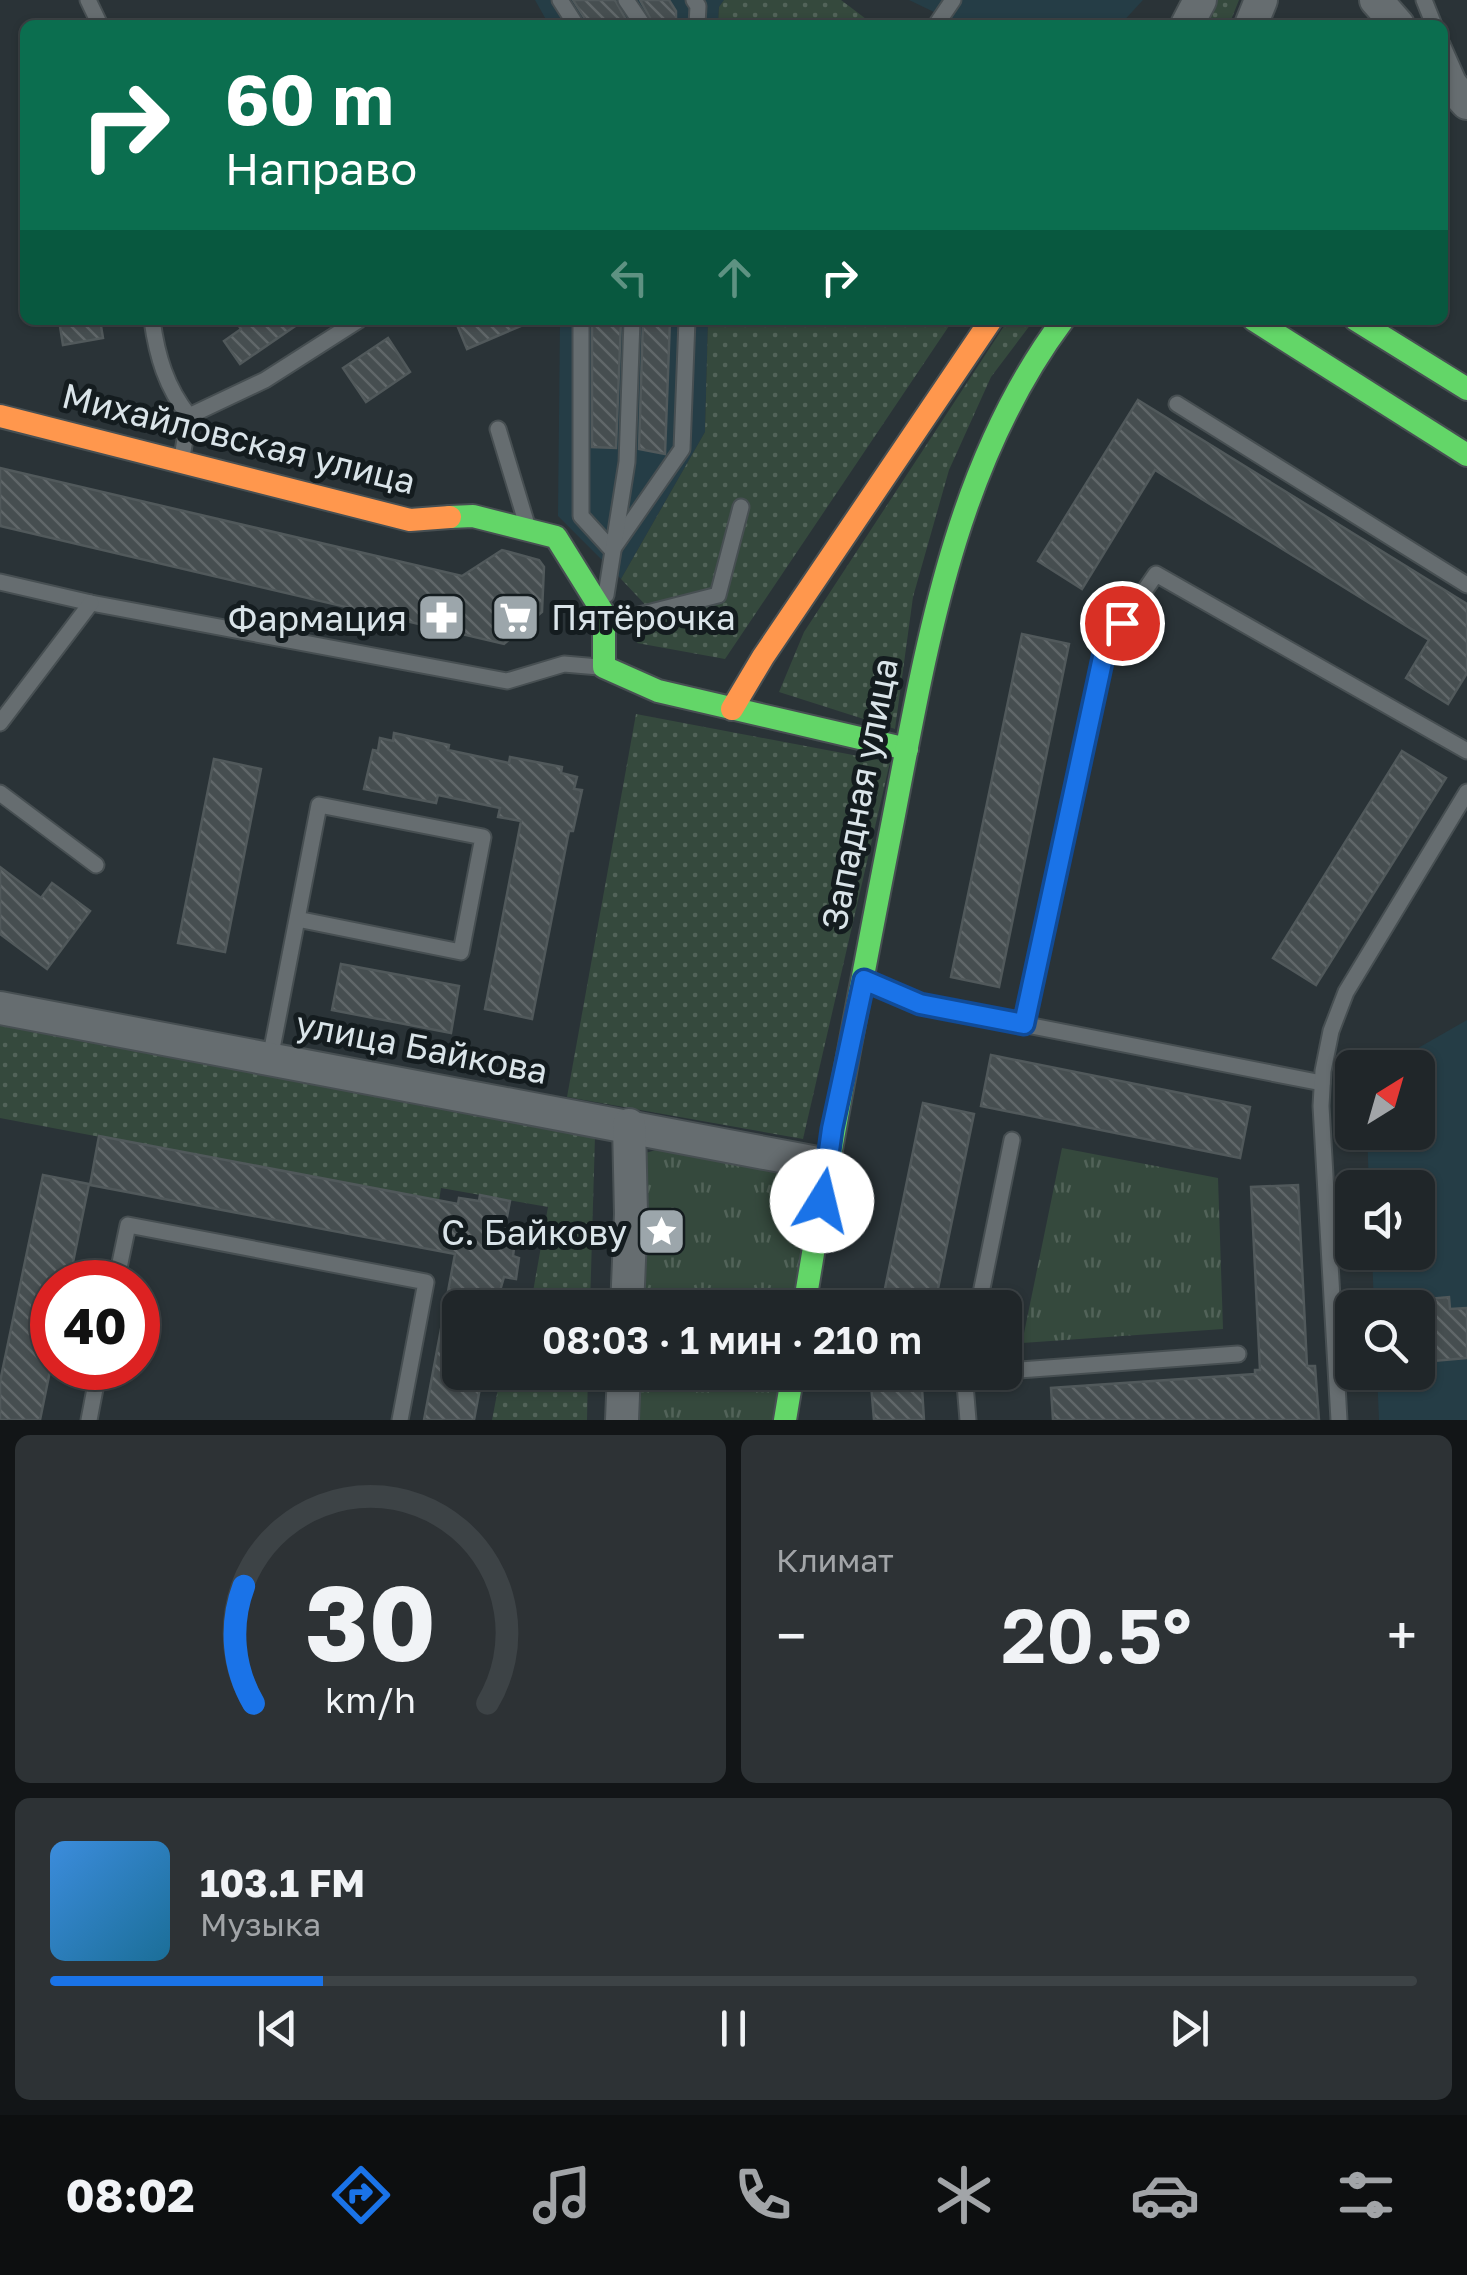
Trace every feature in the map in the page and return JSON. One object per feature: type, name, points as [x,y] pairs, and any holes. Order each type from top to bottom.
[{"type":"street","points":[[1376,0],[1394,20]]},
{"type":"street","points":[[1448,81],[1467,102]]},
{"type":"street","points":[[732,710],[763,656],[988,325]]},
{"type":"street","name":"Западная улица","points":[[807,1290],[832,1129],[935,608],[959,528],[1010,402],[1060,325]]},
{"type":"street","points":[[1262,325],[1467,455]]},
{"type":"street","points":[[1364,325],[1467,389]]},
{"type":"street","name":"Михайловская улица","points":[[0,416],[410,520],[473,516],[556,537],[604,619]]},
{"type":"street","points":[[604,619],[604,667],[658,691],[907,749]]},
{"type":"street","name":"улица Байкова","points":[[0,1008],[828,1165]]},
{"type":"street","points":[[628,1290],[630,1125]]},
{"type":"street","points":[[622,1420],[623,1390]]},
{"type":"street","points":[[785,1420],[790,1390]]},
{"type":"lane","points":[[1448,58],[1467,102]]},
{"type":"lane","points":[[153,325],[172,395],[189,416],[181,462]]},
{"type":"lane","points":[[189,416],[264,380],[351,325]]},
{"type":"lane","points":[[581,325],[581,516],[612,550]]},
{"type":"lane","points":[[632,325],[627,462],[604,619],[718,595],[741,506]]},
{"type":"lane","points":[[612,550],[682,449],[687,325]]},
{"type":"lane","points":[[1177,404],[1467,585]]},
{"type":"lane","points":[[498,429],[528,528]]},
{"type":"lane","points":[[1024,1024],[1105,648],[1156,574],[1467,751]]},
{"type":"lane","points":[[0,582],[91,603],[508,681],[564,664],[604,667]]},
{"type":"lane","points":[[2,715],[91,603]]},
{"type":"lane","points":[[0,792],[96,865]]},
{"type":"lane","points":[[1339,1420],[1322,1083],[1331,1031],[1346,992],[1467,792]]},
{"type":"lane","points":[[270,1058],[319,805],[484,838],[462,952],[297,919]]},
{"type":"lane","points":[[864,980],[920,1004],[1322,1083]]},
{"type":"lane","points":[[982,1290],[1012,1140]]},
{"type":"lane","points":[[121,1260],[128,1225],[426,1282],[400,1420]]},
{"type":"lane","points":[[1022,1370],[1238,1354]]},
{"type":"lane","points":[[89,1420],[95,1390]]},
{"type":"lane","points":[[965,1390],[968,1420]]},
{"type":"shaded area","points":[[535,0],[724,0],[718,20],[546,20]]},
{"type":"shaded area","points":[[909,0],[1143,0],[1125,20],[951,20]]},
{"type":"shaded area","points":[[560,325],[708,325],[705,432],[621,579],[558,516]]},
{"type":"shaded area","points":[[1467,1020],[1467,1420],[1379,1420],[1378,1390],[1435,1390],[1435,1290],[1373,1290],[1373,1270],[1435,1270],[1435,1170],[1368,1170],[1368,1150],[1435,1150],[1435,1050],[1415,1050]]},
{"type":"green space","points":[[724,0],[841,0],[867,20],[718,20]]},
{"type":"green space","points":[[1217,0],[1239,0],[1231,20],[1207,18]]},
{"type":"green space","points":[[708,325],[950,325],[725,659],[637,643],[654,614],[621,579],[705,432]]},
{"type":"green space","points":[[1005,325],[1030,325],[991,377],[949,470],[913,597],[895,729],[779,692],[804,632]]},
{"type":"green space","points":[[636,714],[890,762],[803,1139],[567,1097]]},
{"type":"green space","points":[[0,1023],[595,1136],[590,1290],[533,1290],[548,1207],[441,1188],[439,1201],[0,1118]]},
{"type":"green space","points":[[1062,1148],[1218,1178],[1223,1329],[1022,1343]]},
{"type":"green space","points":[[659,1149],[796,1177],[811,1211],[796,1290],[634,1290],[639,1155]]},
{"type":"green space","points":[[498,1390],[588,1390],[587,1420],[492,1420]]},
{"type":"green space","points":[[630,1390],[779,1390],[773,1420],[629,1420]]},
{"type":"building","points":[[573,0],[615,0],[626,20],[586,20]]},
{"type":"building","points":[[640,0],[669,0],[676,20],[651,20]]},
{"type":"building","points":[[60,325],[101,325],[103,338],[63,345]]},
{"type":"building","points":[[238,325],[297,325],[240,364],[224,341],[241,329]]},
{"type":"building","points":[[457,325],[523,325],[467,349]]},
{"type":"building","points":[[592,325],[621,325],[616,448],[592,447]]},
{"type":"building","points":[[643,325],[670,325],[665,454],[639,449]]},
{"type":"building","points":[[388,338],[410,372],[366,402],[343,368]]},
{"type":"building","points":[[1138,400],[1467,604],[1467,673],[1448,704],[1406,678],[1429,640],[1155,470],[1082,589],[1038,561]]},
{"type":"building","points":[[0,468],[462,576],[502,550],[539,560],[544,567],[542,612],[504,644],[0,526]]},
{"type":"building","points":[[1022,634],[1069,644],[999,987],[951,977]]},
{"type":"building","points":[[394,733],[509,763],[510,757],[562,767],[561,773],[577,777],[574,789],[582,790],[573,831],[569,831],[532,1019],[485,1009],[521,821],[498,817],[500,808],[438,795],[436,803],[364,789],[373,750],[378,751],[380,738],[393,741]]},
{"type":"building","points":[[1402,751],[1446,778],[1316,985],[1273,958]]},
{"type":"building","points":[[214,759],[261,769],[225,952],[178,943]]},
{"type":"building","points":[[0,867],[41,898],[52,883],[90,911],[47,969],[0,934]]},
{"type":"building","points":[[341,964],[459,986],[451,1033],[332,1010]]},
{"type":"building","points":[[991,1055],[1250,1107],[1240,1158],[981,1106]]},
{"type":"building","points":[[923,1103],[974,1114],[938,1290],[885,1290]]},
{"type":"building","points":[[99,1136],[458,1204],[459,1198],[479,1201],[480,1195],[510,1201],[503,1238],[515,1241],[513,1256],[519,1258],[516,1279],[504,1277],[500,1290],[448,1290],[455,1254],[90,1185]]},
{"type":"building","points":[[43,1175],[89,1184],[73,1260],[30,1260],[30,1390],[46,1390],[40,1420],[0,1420],[0,1382]]},
{"type":"building","points":[[1298,1185],[1307,1366],[1315,1366],[1319,1420],[1053,1420],[1051,1388],[1255,1374],[1255,1370],[1260,1370],[1251,1187]]},
{"type":"building","points":[[1449,1297],[1450,1309],[1467,1308],[1467,1358],[1435,1361],[1435,1298]]},
{"type":"building","points":[[442,1324],[442,1390],[480,1390],[474,1420],[424,1420]]},
{"type":"building","points":[[872,1390],[922,1390],[924,1420],[874,1420]]},
{"type":"traffic: fast","points":[[807,1290],[901,777],[946,572],[993,441],[1024,379],[1060,325]]},
{"type":"traffic: fast","points":[[1262,325],[1467,455]]},
{"type":"traffic: fast","points":[[1364,325],[1467,389]]},
{"type":"traffic: fast","points":[[450,517],[473,516],[556,537],[604,614],[604,667],[658,691],[907,749]]},
{"type":"traffic: fast","points":[[785,1420],[790,1390]]},
{"type":"traffic: slow","points":[[732,709],[763,657],[988,325]]},
{"type":"traffic: slow","points":[[0,416],[410,520],[450,517]]},
{"type":"place","name":"Пятёрочка","points":[[516,617]]},
{"type":"place","name":"Фармация","points":[[442,618]]},
{"type":"place","name":"С. Байкову","points":[[662,1232]]},
{"type":"route","points":[[822,1201],[832,1129],[864,980],[920,1004],[1024,1024],[1105,648],[1122,623]]}]
